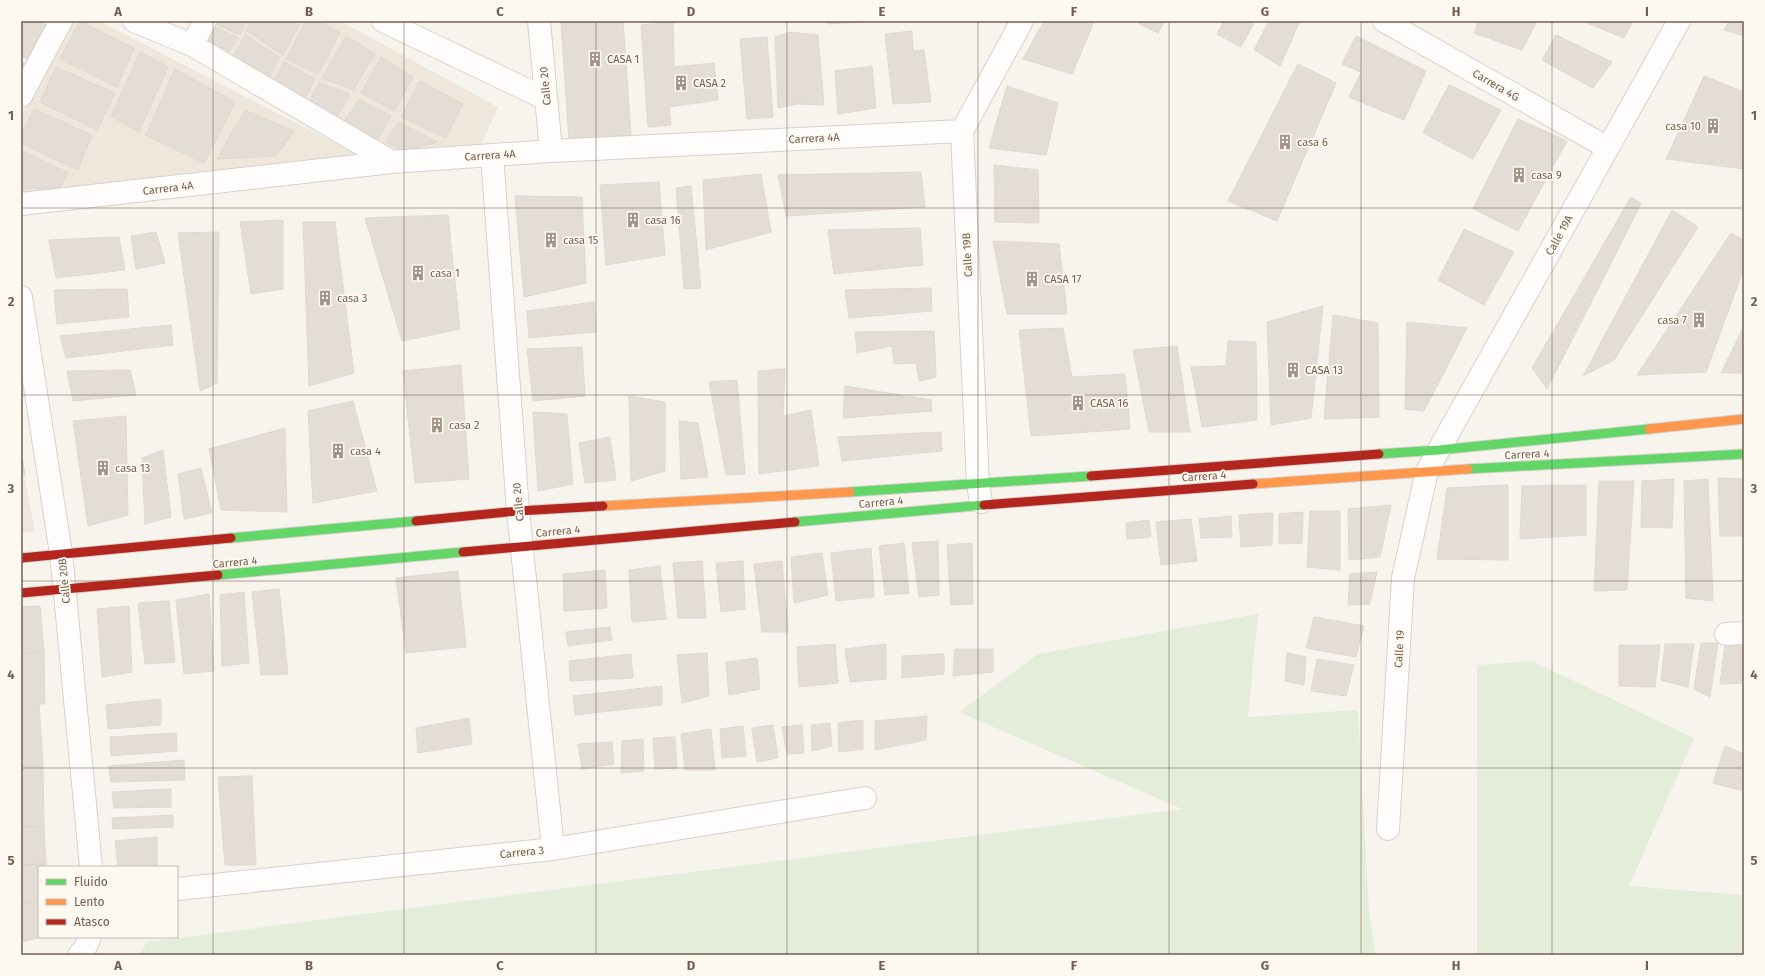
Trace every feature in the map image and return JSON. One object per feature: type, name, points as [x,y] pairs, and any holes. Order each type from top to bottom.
[{"type":"main road","name":"Carrera 4","points":[[21,558],[61,553],[518,511],[978,484],[1438,450],[1744,419]]},
{"type":"main road","name":"Carrera 4","points":[[21,593],[981,505],[1427,471],[1744,454]]},
{"type":"street","points":[[21,96],[61,21]]},
{"type":"street","points":[[134,21],[192,45],[392,162]]},
{"type":"street","points":[[192,45],[205,21]]},
{"type":"street","points":[[383,21],[546,99]]},
{"type":"street","name":"Calle 20","points":[[539,21],[550,151]]},
{"type":"street","points":[[962,131],[1022,21]]},
{"type":"street","name":"Carrera 4G","points":[[1384,21],[1608,148]]},
{"type":"street","name":"Calle 19A","points":[[1427,471],[1679,21]]},
{"type":"street","name":"Carrera 4A","points":[[21,204],[392,162],[550,151],[962,131]]},
{"type":"street","name":"Calle 19B","points":[[962,131],[978,484],[981,505]]},
{"type":"street","name":"Calle 20","points":[[492,155],[518,511],[523,547],[553,849]]},
{"type":"street","name":"Calle 20B","points":[[21,297],[61,553],[91,866]]},
{"type":"street","name":"Calle 19","points":[[1388,829],[1403,578],[1427,471]]},
{"type":"street","name":"Carrera 3","points":[[178,889],[553,849],[865,798]]},
{"type":"street","points":[[79,955],[85,948],[90,938]]},
{"type":"shaded area","points":[[71,21],[99,21],[359,155],[21,196],[21,116]]},
{"type":"shaded area","points":[[214,21],[340,21],[498,107],[479,150],[395,157],[200,45]]},
{"type":"shaded area","points":[[21,479],[25,479],[35,531],[21,533]]},
{"type":"green space","points":[[1258,614],[1248,717],[1358,710],[1369,912],[1376,955],[139,955],[147,942],[1182,809],[959,712],[1038,654]]},
{"type":"green space","points":[[1532,661],[1694,738],[1629,886],[1744,895],[1744,955],[1477,955],[1477,665]]},
{"type":"building","points":[[21,21],[39,21],[46,25],[29,60],[21,56]]},
{"type":"building","points":[[80,21],[134,48],[117,87],[60,59]]},
{"type":"building","points":[[218,21],[246,21],[240,35],[216,24]]},
{"type":"building","points":[[251,21],[301,21],[283,55],[246,30]]},
{"type":"building","points":[[306,21],[319,21],[340,33],[318,74],[286,59]]},
{"type":"building","name":"CASA 1","points":[[580,21],[623,21],[631,135],[569,140],[561,23]]},
{"type":"building","points":[[827,21],[879,21],[828,24]]},
{"type":"building","points":[[1044,21],[1094,22],[1072,74],[1023,59]]},
{"type":"building","points":[[1139,21],[1165,21],[1158,33],[1138,23]]},
{"type":"building","points":[[1224,21],[1255,21],[1241,47],[1217,34]]},
{"type":"building","points":[[1269,21],[1295,21],[1299,23],[1280,66],[1254,50]]},
{"type":"building","points":[[1479,21],[1537,21],[1522,50],[1474,33]]},
{"type":"building","points":[[1582,21],[1633,21],[1624,38]]},
{"type":"building","points":[[1729,21],[1744,21],[1744,36],[1724,30]]},
{"type":"building","name":"CASA 2","points":[[673,22],[674,67],[714,63],[718,100],[669,107],[671,125],[648,127],[641,25]]},
{"type":"building","points":[[213,26],[238,38],[226,57],[204,44]]},
{"type":"building","points":[[912,31],[913,51],[924,50],[931,102],[893,104],[885,34]]},
{"type":"building","points":[[790,32],[818,35],[824,105],[797,104],[778,108],[775,37]]},
{"type":"building","points":[[245,35],[280,58],[268,79],[232,59]]},
{"type":"building","points":[[1556,35],[1612,62],[1593,88],[1542,60]]},
{"type":"building","points":[[346,36],[375,54],[353,90],[322,78]]},
{"type":"building","points":[[1356,36],[1426,71],[1404,120],[1349,97],[1361,72],[1342,64]]},
{"type":"building","points":[[767,37],[773,117],[747,119],[740,39]]},
{"type":"building","points":[[140,52],[168,67],[139,132],[111,116]]},
{"type":"building","points":[[381,57],[413,77],[394,111],[361,93]]},
{"type":"building","points":[[21,61],[27,65],[21,77]]},
{"type":"building","points":[[284,62],[315,79],[304,100],[274,82]]},
{"type":"building","name":"casa 6","points":[[1298,64],[1336,83],[1277,221],[1228,201]]},
{"type":"building","points":[[872,66],[876,108],[838,114],[835,71]]},
{"type":"building","points":[[56,67],[115,93],[97,130],[40,102]]},
{"type":"building","points":[[175,69],[235,102],[204,163],[146,135]]},
{"type":"building","name":"casa 10","points":[[1704,76],[1744,92],[1744,169],[1666,159]]},
{"type":"building","points":[[420,81],[463,104],[446,138],[401,117]]},
{"type":"building","points":[[319,83],[350,94],[337,117],[309,101]]},
{"type":"building","points":[[1449,85],[1501,110],[1473,159],[1423,133]]},
{"type":"building","points":[[1007,86],[1058,103],[1046,155],[989,148]]},
{"type":"building","points":[[359,99],[391,116],[377,141],[344,122]]},
{"type":"building","points":[[34,109],[92,135],[78,170],[21,143],[21,135]]},
{"type":"building","points":[[245,110],[294,131],[276,156],[217,159]]},
{"type":"building","name":"casa 9","points":[[1518,119],[1567,141],[1518,231],[1473,209]]},
{"type":"building","points":[[398,122],[438,142],[404,152],[386,142]]},
{"type":"building","points":[[21,150],[68,173],[59,188],[21,189]]},
{"type":"building","points":[[994,165],[1038,170],[1039,223],[995,222]]},
{"type":"building","points":[[921,172],[925,207],[786,216],[778,175]]},
{"type":"building","points":[[761,174],[771,232],[706,250],[703,180]]},
{"type":"building","name":"casa 16","points":[[659,182],[665,255],[606,265],[600,185]]},
{"type":"building","points":[[691,186],[701,288],[684,289],[676,188]]},
{"type":"building","name":"casa 15","points":[[515,196],[582,197],[586,283],[524,297]]},
{"type":"building","points":[[1631,197],[1641,204],[1547,389],[1532,368]]},
{"type":"building","points":[[1672,210],[1698,227],[1614,360],[1583,376]]},
{"type":"building","name":"casa 1","points":[[448,215],[460,329],[402,341],[365,218]]},
{"type":"building","points":[[283,220],[283,289],[251,294],[240,222]]},
{"type":"building","name":"casa 3","points":[[303,222],[335,222],[354,373],[309,386]]},
{"type":"building","points":[[920,228],[923,265],[834,274],[828,230]]},
{"type":"building","points":[[1464,229],[1514,252],[1484,305],[1438,280]]},
{"type":"building","points":[[156,232],[165,263],[136,269],[131,236]]},
{"type":"building","points":[[219,232],[217,383],[200,391],[178,233]]},
{"type":"building","name":"casa 7","points":[[1731,233],[1744,240],[1744,268],[1706,372],[1637,375]]},
{"type":"building","points":[[119,237],[125,270],[56,278],[49,240]]},
{"type":"building","name":"CASA 17","points":[[993,241],[1059,244],[1067,314],[1007,314]]},
{"type":"building","points":[[931,288],[932,311],[849,318],[845,290]]},
{"type":"building","points":[[127,289],[129,317],[57,324],[54,290]]},
{"type":"building","points":[[594,302],[596,332],[529,338],[527,311]]},
{"type":"building","name":"CASA 13","points":[[1323,306],[1311,418],[1271,425],[1267,322]]},
{"type":"building","points":[[1333,315],[1378,323],[1379,417],[1324,419]]},
{"type":"building","points":[[1407,322],[1467,328],[1424,411],[1405,409]]},
{"type":"building","points":[[171,325],[173,345],[66,358],[60,336]]},
{"type":"building","points":[[1744,326],[1744,373],[1721,373]]},
{"type":"building","name":"CASA 16","points":[[1063,328],[1072,377],[1125,374],[1130,429],[1031,436],[1019,330]]},
{"type":"building","points":[[934,331],[936,377],[919,381],[916,363],[894,364],[892,346],[857,353],[855,332]]},
{"type":"building","points":[[1228,341],[1256,342],[1257,420],[1202,427],[1191,367],[1226,366]]},
{"type":"building","points":[[1177,346],[1190,432],[1149,432],[1133,350]]},
{"type":"building","points":[[582,347],[585,396],[533,401],[527,349]]},
{"type":"building","name":"casa 2","points":[[461,365],[469,479],[415,483],[403,371]]},
{"type":"building","points":[[785,369],[783,416],[811,410],[819,466],[759,474],[758,371]]},
{"type":"building","points":[[130,370],[136,395],[73,401],[67,371]]},
{"type":"building","points":[[737,380],[745,474],[726,475],[709,382]]},
{"type":"building","points":[[845,386],[931,400],[932,411],[843,418]]},
{"type":"building","points":[[629,396],[665,402],[665,471],[631,481]]},
{"type":"building","name":"casa 4","points":[[353,401],[377,491],[313,503],[308,411]]},
{"type":"building","points":[[533,412],[567,414],[573,484],[538,491]]},
{"type":"building","name":"casa 13","points":[[126,416],[128,515],[88,526],[73,421]]},
{"type":"building","points":[[679,421],[698,423],[708,477],[681,479]]},
{"type":"building","points":[[285,428],[287,512],[221,510],[209,449]]},
{"type":"building","points":[[941,432],[942,451],[842,461],[838,437]]},
{"type":"building","points":[[610,437],[616,480],[585,483],[579,443]]},
{"type":"building","points":[[21,450],[25,475],[21,475]]},
{"type":"building","points":[[163,450],[171,517],[145,524],[142,458]]},
{"type":"building","points":[[201,468],[212,513],[184,519],[178,474]]},
{"type":"building","points":[[1718,478],[1744,479],[1744,536],[1720,536]]},
{"type":"building","points":[[1674,479],[1672,528],[1641,527],[1642,481]]},
{"type":"building","points":[[1708,479],[1713,601],[1686,598],[1684,481]]},
{"type":"building","points":[[1599,481],[1634,481],[1627,590],[1594,591]]},
{"type":"building","points":[[1508,485],[1508,560],[1437,559],[1447,488]]},
{"type":"building","points":[[1586,485],[1586,535],[1520,539],[1522,486]]},
{"type":"building","points":[[1391,505],[1380,557],[1349,560],[1348,509]]},
{"type":"building","points":[[1310,511],[1340,511],[1340,570],[1307,567]]},
{"type":"building","points":[[1303,512],[1302,543],[1279,544],[1279,514]]},
{"type":"building","points":[[1273,513],[1272,545],[1241,547],[1239,515]]},
{"type":"building","points":[[1231,516],[1232,537],[1201,538],[1199,519]]},
{"type":"building","points":[[1191,519],[1197,561],[1161,565],[1156,522]]},
{"type":"building","points":[[1149,520],[1151,537],[1127,539],[1126,523]]},
{"type":"building","points":[[938,541],[939,595],[919,597],[912,543]]},
{"type":"building","points":[[904,543],[909,593],[885,595],[879,546]]},
{"type":"building","points":[[972,543],[973,604],[951,605],[947,545]]},
{"type":"building","points":[[871,548],[874,597],[836,601],[831,553]]},
{"type":"building","points":[[822,553],[828,595],[794,603],[791,557]]},
{"type":"building","points":[[702,561],[706,618],[678,618],[673,563]]},
{"type":"building","points":[[743,561],[745,609],[721,612],[716,563]]},
{"type":"building","points":[[782,561],[788,632],[762,632],[754,564]]},
{"type":"building","points":[[660,566],[666,619],[632,622],[629,570]]},
{"type":"building","points":[[605,570],[607,608],[564,611],[563,574]]},
{"type":"building","points":[[458,571],[466,647],[406,653],[396,578]]},
{"type":"building","points":[[1377,572],[1370,604],[1348,605],[1350,574]]},
{"type":"building","points":[[279,589],[288,674],[261,675],[252,592]]},
{"type":"building","points":[[244,592],[249,663],[222,666],[220,595]]},
{"type":"building","points":[[209,594],[214,671],[184,674],[176,600]]},
{"type":"building","points":[[169,601],[175,662],[145,664],[138,603]]},
{"type":"building","points":[[40,606],[44,652],[21,654],[21,607]]},
{"type":"building","points":[[129,606],[132,672],[102,677],[97,609]]},
{"type":"building","points":[[1314,617],[1364,626],[1356,657],[1306,648]]},
{"type":"building","points":[[610,627],[612,640],[568,646],[566,632]]},
{"type":"building","points":[[1701,643],[1718,643],[1710,697],[1694,689]]},
{"type":"building","points":[[835,644],[838,683],[799,687],[797,647]]},
{"type":"building","points":[[886,644],[886,679],[850,682],[845,649]]},
{"type":"building","points":[[1665,644],[1694,644],[1688,687],[1661,680]]},
{"type":"building","points":[[1725,644],[1744,644],[1744,683],[1720,684]]},
{"type":"building","points":[[1619,645],[1660,645],[1655,687],[1619,686]]},
{"type":"building","points":[[955,649],[993,649],[993,672],[953,676]]},
{"type":"building","points":[[44,652],[45,704],[21,704],[21,654]]},
{"type":"building","points":[[707,653],[709,696],[682,703],[677,655]]},
{"type":"building","points":[[1287,653],[1306,657],[1304,685],[1285,681]]},
{"type":"building","points":[[631,654],[633,678],[570,681],[569,661]]},
{"type":"building","points":[[944,654],[944,674],[902,678],[902,656]]},
{"type":"building","points":[[757,658],[760,689],[729,695],[726,662]]},
{"type":"building","points":[[1317,659],[1354,665],[1346,696],[1311,691]]},
{"type":"building","points":[[662,686],[662,705],[575,715],[573,696]]},
{"type":"building","points":[[161,699],[161,725],[108,729],[106,705]]},
{"type":"building","points":[[21,704],[39,704],[43,766],[21,766]]},
{"type":"building","points":[[927,716],[926,740],[875,750],[875,721]]},
{"type":"building","points":[[469,718],[472,744],[418,753],[416,728]]},
{"type":"building","points":[[863,720],[863,749],[839,752],[838,723]]},
{"type":"building","points":[[830,723],[832,746],[812,751],[811,725]]},
{"type":"building","points":[[773,725],[778,758],[757,762],[752,728]]},
{"type":"building","points":[[802,725],[804,753],[787,754],[782,727]]},
{"type":"building","points":[[743,726],[746,756],[722,758],[720,729]]},
{"type":"building","points":[[711,729],[715,770],[685,770],[681,734]]},
{"type":"building","points":[[176,733],[177,751],[111,756],[110,737]]},
{"type":"building","points":[[675,737],[677,768],[655,769],[653,738]]},
{"type":"building","points":[[643,739],[644,771],[621,773],[622,741]]},
{"type":"building","points":[[612,742],[614,764],[582,769],[578,744]]},
{"type":"building","points":[[1725,746],[1744,754],[1744,791],[1713,783]]},
{"type":"building","points":[[184,760],[185,780],[111,782],[109,766]]},
{"type":"building","points":[[21,766],[43,766],[44,827],[21,826]]},
{"type":"building","points":[[252,776],[256,865],[225,865],[218,777]]},
{"type":"building","points":[[171,789],[171,807],[114,808],[112,792]]},
{"type":"building","points":[[173,815],[173,827],[113,829],[112,818]]},
{"type":"building","points":[[21,826],[44,827],[46,864],[21,865]]},
{"type":"building","points":[[157,837],[157,866],[118,866],[115,841]]},
{"type":"building","points":[[46,864],[47,866],[38,866],[38,901],[21,903],[21,865]]},
{"type":"building","points":[[38,901],[38,938],[21,942],[21,903]]},
{"type":"traffic: fast","points":[[1379,454],[1439,450],[1649,429]]},
{"type":"traffic: fast","points":[[1468,469],[1744,454]]},
{"type":"traffic: fast","points":[[850,492],[1091,476]]},
{"type":"traffic: fast","points":[[795,522],[984,505]]},
{"type":"traffic: fast","points":[[231,538],[416,521]]},
{"type":"traffic: fast","points":[[218,575],[463,552]]},
{"type":"traffic: slow","points":[[1649,429],[1744,419]]},
{"type":"traffic: slow","points":[[1253,484],[1468,469]]},
{"type":"traffic: slow","points":[[603,506],[850,492]]},
{"type":"traffic: jam","points":[[1091,476],[1379,454]]},
{"type":"traffic: jam","points":[[984,505],[1253,484]]},
{"type":"traffic: jam","points":[[416,521],[518,511],[603,506]]},
{"type":"traffic: jam","points":[[463,552],[795,522]]},
{"type":"traffic: jam","points":[[21,558],[231,538]]},
{"type":"traffic: jam","points":[[21,593],[218,575]]},
{"type":"place","name":"CASA 1","points":[[595,59]]},
{"type":"place","name":"CASA 2","points":[[681,83]]},
{"type":"place","name":"casa 10","points":[[1713,126]]},
{"type":"place","name":"casa 6","points":[[1285,142]]},
{"type":"place","name":"casa 9","points":[[1519,175]]},
{"type":"place","name":"casa 16","points":[[633,220]]},
{"type":"place","name":"casa 15","points":[[551,240]]},
{"type":"place","name":"casa 1","points":[[418,273]]},
{"type":"place","name":"CASA 17","points":[[1032,279]]},
{"type":"place","name":"casa 3","points":[[325,298]]},
{"type":"place","name":"casa 7","points":[[1699,320]]},
{"type":"place","name":"CASA 13","points":[[1293,370]]},
{"type":"place","name":"CASA 16","points":[[1078,403]]},
{"type":"place","name":"casa 2","points":[[437,425]]},
{"type":"place","name":"casa 4","points":[[338,451]]},
{"type":"place","name":"casa 13","points":[[103,468]]}]
